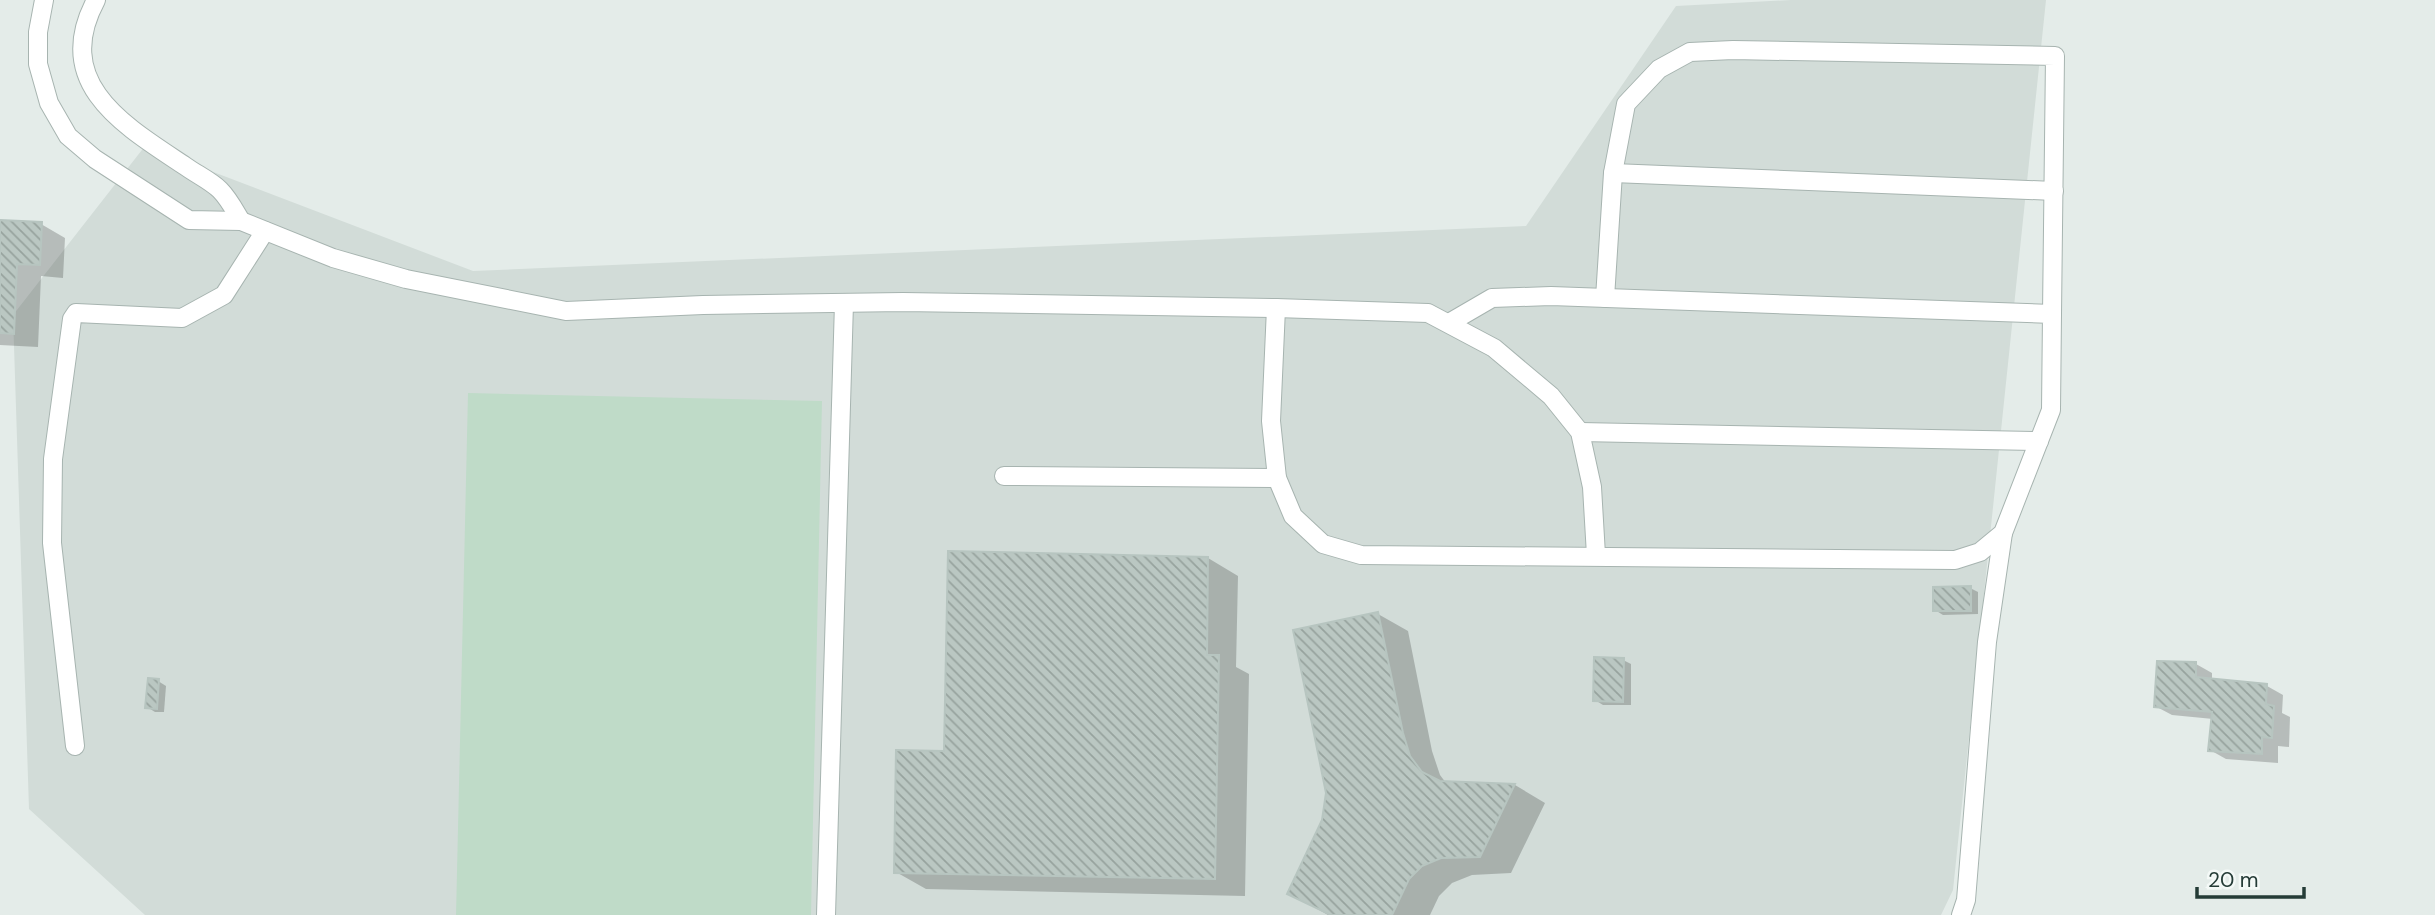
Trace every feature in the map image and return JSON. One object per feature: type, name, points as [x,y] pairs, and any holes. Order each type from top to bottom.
[{"type":"lane","points":[[44,0],[38,32],[38,64],[49,103],[68,136],[95,159],[189,220],[241,221],[333,258],[407,279],[566,311],[844,303],[1276,308],[1429,313],[1494,348],[1551,396],[1580,432],[1592,487],[1596,555]]},
{"type":"lane","points":[[96,0],[88,15],[82,54],[92,90],[124,125],[220,190],[241,221]]},
{"type":"lane","points":[[1605,298],[1613,173],[1626,104],[1659,69],[1690,52],[1733,50],[2056,56],[2051,410],[2003,533],[1987,642],[1966,900],[1961,915]]},
{"type":"lane","points":[[1613,173],[2054,191]]},
{"type":"lane","points":[[75,746],[52,543],[53,459],[72,319],[76,313],[183,318],[224,295],[265,230]]},
{"type":"lane","points":[[1449,323],[1492,298],[1551,296],[2052,314]]},
{"type":"lane","points":[[826,915],[844,303]]},
{"type":"lane","points":[[1276,308],[1271,422],[1278,478],[1293,516],[1323,544],[1361,555],[1955,560],[1980,552],[2003,533]]},
{"type":"lane","points":[[1580,432],[2039,442]]},
{"type":"lane","points":[[1004,476],[1278,478]]},
{"type":"shaded area","points":[[1791,0],[2046,0],[1953,890],[1941,915],[145,915],[29,809],[13,315],[145,146],[473,271],[1526,226],[1676,6]]},
{"type":"green space","points":[[468,393],[822,401],[811,915],[456,915]]},
{"type":"building","points":[[0,220],[42,222],[40,265],[17,264],[14,334],[0,333]]},
{"type":"building","points":[[948,551],[1208,557],[1207,655],[1219,655],[1215,879],[894,873],[896,750],[944,751]]},
{"type":"building","points":[[1971,586],[1971,611],[1933,611],[1933,587]]},
{"type":"building","points":[[1378,612],[1403,733],[1410,756],[1422,772],[1440,781],[1515,784],[1480,857],[1441,858],[1422,866],[1409,879],[1392,915],[1331,915],[1287,894],[1322,820],[1326,793],[1293,630]]},
{"type":"building","points":[[1594,657],[1624,658],[1623,702],[1593,701]]},
{"type":"building","points":[[2157,661],[2196,662],[2196,677],[2267,684],[2266,704],[2274,706],[2272,738],[2262,737],[2262,754],[2208,751],[2212,712],[2154,707]]},
{"type":"building","points":[[148,678],[159,679],[157,709],[145,708]]}]
